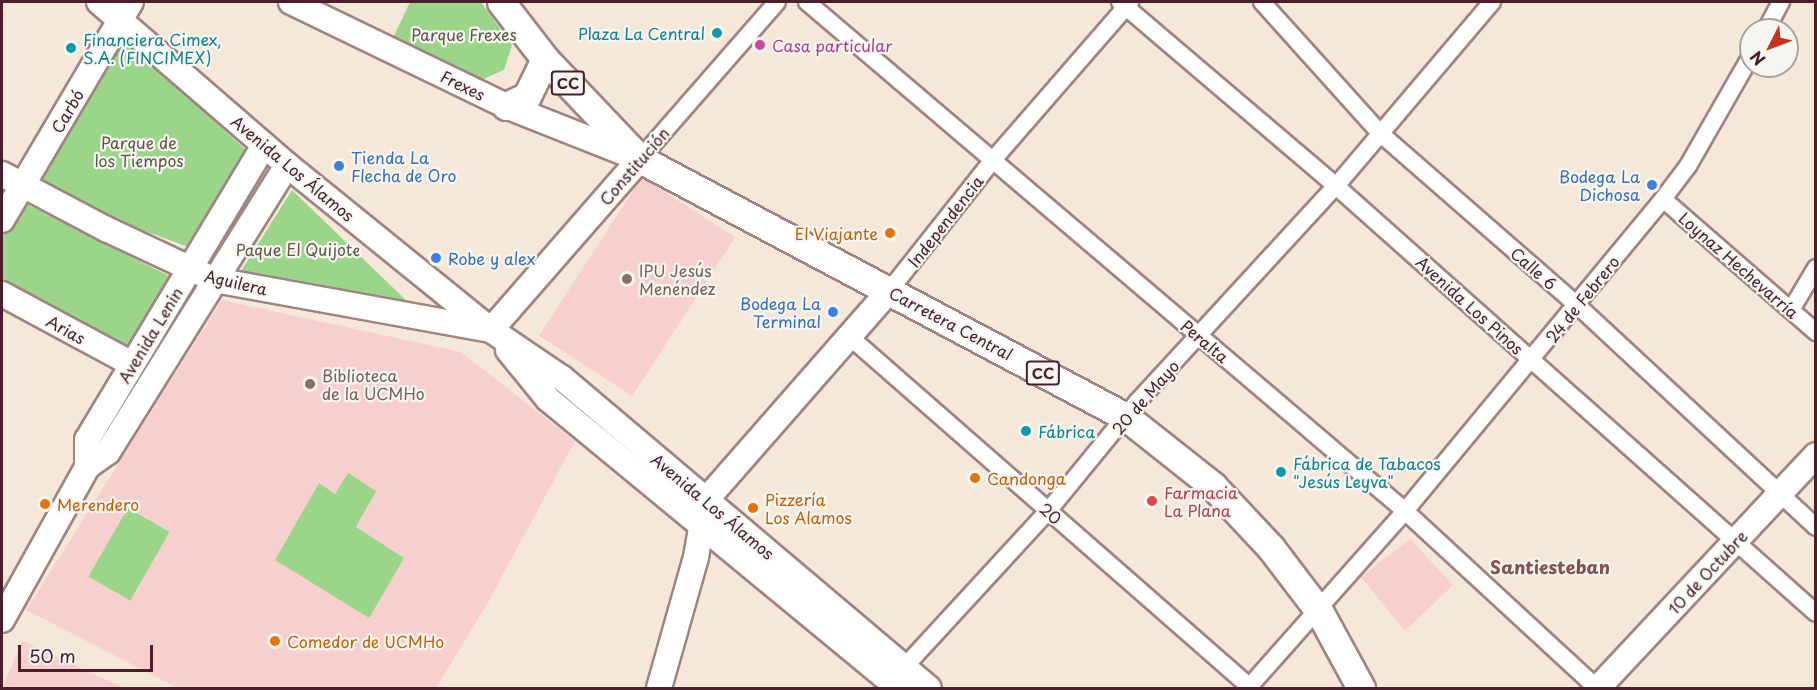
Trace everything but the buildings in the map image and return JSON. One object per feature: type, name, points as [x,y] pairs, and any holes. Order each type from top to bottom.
[{"type":"main road","name":"Avenida Los Álamos","points":[[99,2],[125,11],[287,165],[491,330],[562,378],[706,500],[898,679]]},
{"type":"main road","name":"Frexes","points":[[291,2],[506,106],[640,159]]},
{"type":"main road","name":"Carretera Central","points":[[501,2],[545,59],[640,159],[1126,417],[1213,486],[1271,548],[1319,611],[1360,688]]},
{"type":"main road","name":"Carbó","points":[[2,220],[125,11]]},
{"type":"main road","points":[[506,106],[527,96],[545,59]]},
{"type":"main road","name":"Avenida Lenin","points":[[87,467],[87,440],[264,145]]},
{"type":"main road","name":"Constitución","points":[[491,330],[640,159]]},
{"type":"main road","name":"Avenida Lenin","points":[[4,612],[87,467],[108,452],[287,165]]},
{"type":"main road","name":"Aguilera","points":[[2,174],[215,280],[491,330]]},
{"type":"main road","name":"Independencia","points":[[706,500],[889,291]]},
{"type":"main road","name":"Arias","points":[[2,294],[132,364]]},
{"type":"main road","name":"Avenida Los Álamos","points":[[491,330],[548,399],[701,527],[898,679],[929,688]]},
{"type":"main road","name":"10 de Octubre","points":[[1598,688],[1815,455]]},
{"type":"main road","points":[[658,688],[701,527],[706,500]]},
{"type":"street","name":"Constitución","points":[[640,159],[777,2]]},
{"type":"street","name":"Peralta","points":[[807,2],[1405,511],[1598,688]]},
{"type":"street","name":"Calle 6","points":[[1262,2],[1381,134],[1577,306],[1815,526]]},
{"type":"street","name":"20 de Mayo","points":[[898,679],[1048,511],[1126,417],[1336,186],[1492,2]]},
{"type":"street","points":[[1772,18],[1781,2]]},
{"type":"street","name":"Independencia","points":[[889,291],[992,161],[1125,3]]},
{"type":"street","name":"Avenida Los Pinos","points":[[1125,3],[1336,186],[1815,613]]},
{"type":"street","name":"24 de Febrero","points":[[1250,688],[1319,611],[1532,361],[1663,199],[1688,166],[1739,77]]},
{"type":"street","name":"Loynaz Hechevarría","points":[[1663,199],[1815,332]]},
{"type":"street","points":[[1791,310],[1815,268]]},
{"type":"street","name":"20","points":[[850,337],[1250,688]]},
{"type":"shaded area","name":"IPU Jesús Menéndez","points":[[642,177],[735,237],[632,396],[539,336]]},
{"type":"shaded area","points":[[222,300],[461,352],[575,441],[487,604],[436,688],[178,688],[26,610]]},
{"type":"shaded area","points":[[1410,539],[1453,585],[1405,631],[1361,577]]},
{"type":"shaded area","points":[[23,641],[124,688],[2,688]]},
{"type":"green space","name":"Parque Frexes","points":[[410,2],[481,2],[512,45],[504,70],[481,80],[394,36]]},
{"type":"green space","name":"Parque de los Tiempos","points":[[124,39],[248,152],[188,247],[110,218],[34,182]]},
{"type":"green space","name":"Paque El Quijote","points":[[292,190],[412,306],[238,276]]},
{"type":"green space","points":[[22,202],[175,279],[128,355],[2,285],[2,233]]},
{"type":"green space","points":[[348,473],[376,491],[356,527],[404,558],[369,618],[275,560],[319,483],[335,494]]},
{"type":"green space","points":[[128,508],[170,532],[130,600],[89,576]]},
{"type":"place","name":"Plaza La Central","points":[[717,33]]},
{"type":"place","name":"Casa particular","points":[[760,45]]},
{"type":"place","name":"Financiera Cimex, S.A. (FINCIMEX)","points":[[71,48]]},
{"type":"place","name":"Tienda La Flecha de Oro","points":[[339,166]]},
{"type":"place","name":"Bodega La Dichosa","points":[[1652,185]]},
{"type":"place","name":"El Viajante","points":[[890,233]]},
{"type":"place","name":"Robe y alex","points":[[436,258]]},
{"type":"place","name":"IPU Jesús Menéndez","points":[[627,279]]},
{"type":"place","name":"Bodega La Terminal","points":[[833,312]]},
{"type":"place","name":"Biblioteca de la UCMHo","points":[[310,384]]},
{"type":"place","name":"Fábrica","points":[[1026,431]]},
{"type":"place","name":"Fábrica de Tabacos \"Jesús Leyva\"","points":[[1281,472]]},
{"type":"place","name":"Candonga","points":[[975,478]]},
{"type":"place","name":"Farmacia La Plana","points":[[1152,501]]},
{"type":"place","name":"Merendero","points":[[45,504]]},
{"type":"place","name":"Pizzería Los Alamos","points":[[753,508]]},
{"type":"place","name":"Comedor de UCMHo","points":[[275,641]]},
{"type":"district","name":"Santiesteban","points":[[1550,567]]}]
